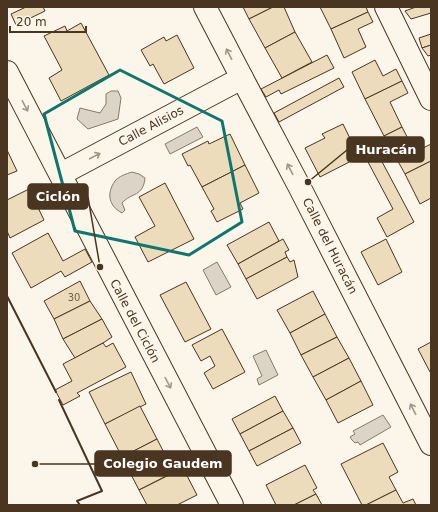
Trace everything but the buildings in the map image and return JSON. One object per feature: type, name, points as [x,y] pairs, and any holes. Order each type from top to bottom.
[{"type":"street","name":"Calle del Huracán","points":[[205,7],[299,186],[431,444]]},
{"type":"street","points":[[386,7],[431,99]]},
{"type":"street","name":"Calle del Ciclón","points":[[7,72],[232,505]]},
{"type":"street","name":"Calle Alisios","points":[[60,174],[242,78]]},
{"type":"highlighted area","points":[[120,70],[222,121],[242,222],[189,255],[75,231],[44,114]]},
{"type":"shaded area","points":[[111,91],[118,91],[121,98],[118,119],[88,129],[77,119],[80,108],[100,113],[106,104],[106,94]]},
{"type":"shaded area","points":[[197,127],[203,137],[170,154],[165,144]]},
{"type":"shaded area","points":[[132,172],[145,178],[144,184],[136,194],[122,203],[125,210],[122,213],[114,207],[110,199],[110,190],[117,179]]},
{"type":"shaded area","points":[[217,262],[231,287],[216,295],[203,270]]},
{"type":"shaded area","points":[[266,350],[278,375],[259,385],[257,379],[262,376],[253,356]]},
{"type":"shaded area","points":[[383,415],[391,427],[360,445],[358,442],[355,443],[352,440],[350,437],[355,434],[353,431]]},
{"type":"wall","points":[[7,296],[56,392]]},
{"type":"wall","points":[[59,400],[102,491],[77,501],[80,505]]},
{"type":"place","name":"Huracán","points":[[308,182]]},
{"type":"place","name":"Ciclón","points":[[100,267]]},
{"type":"place","name":"Colegio Gaudem","points":[[35,464]]}]
